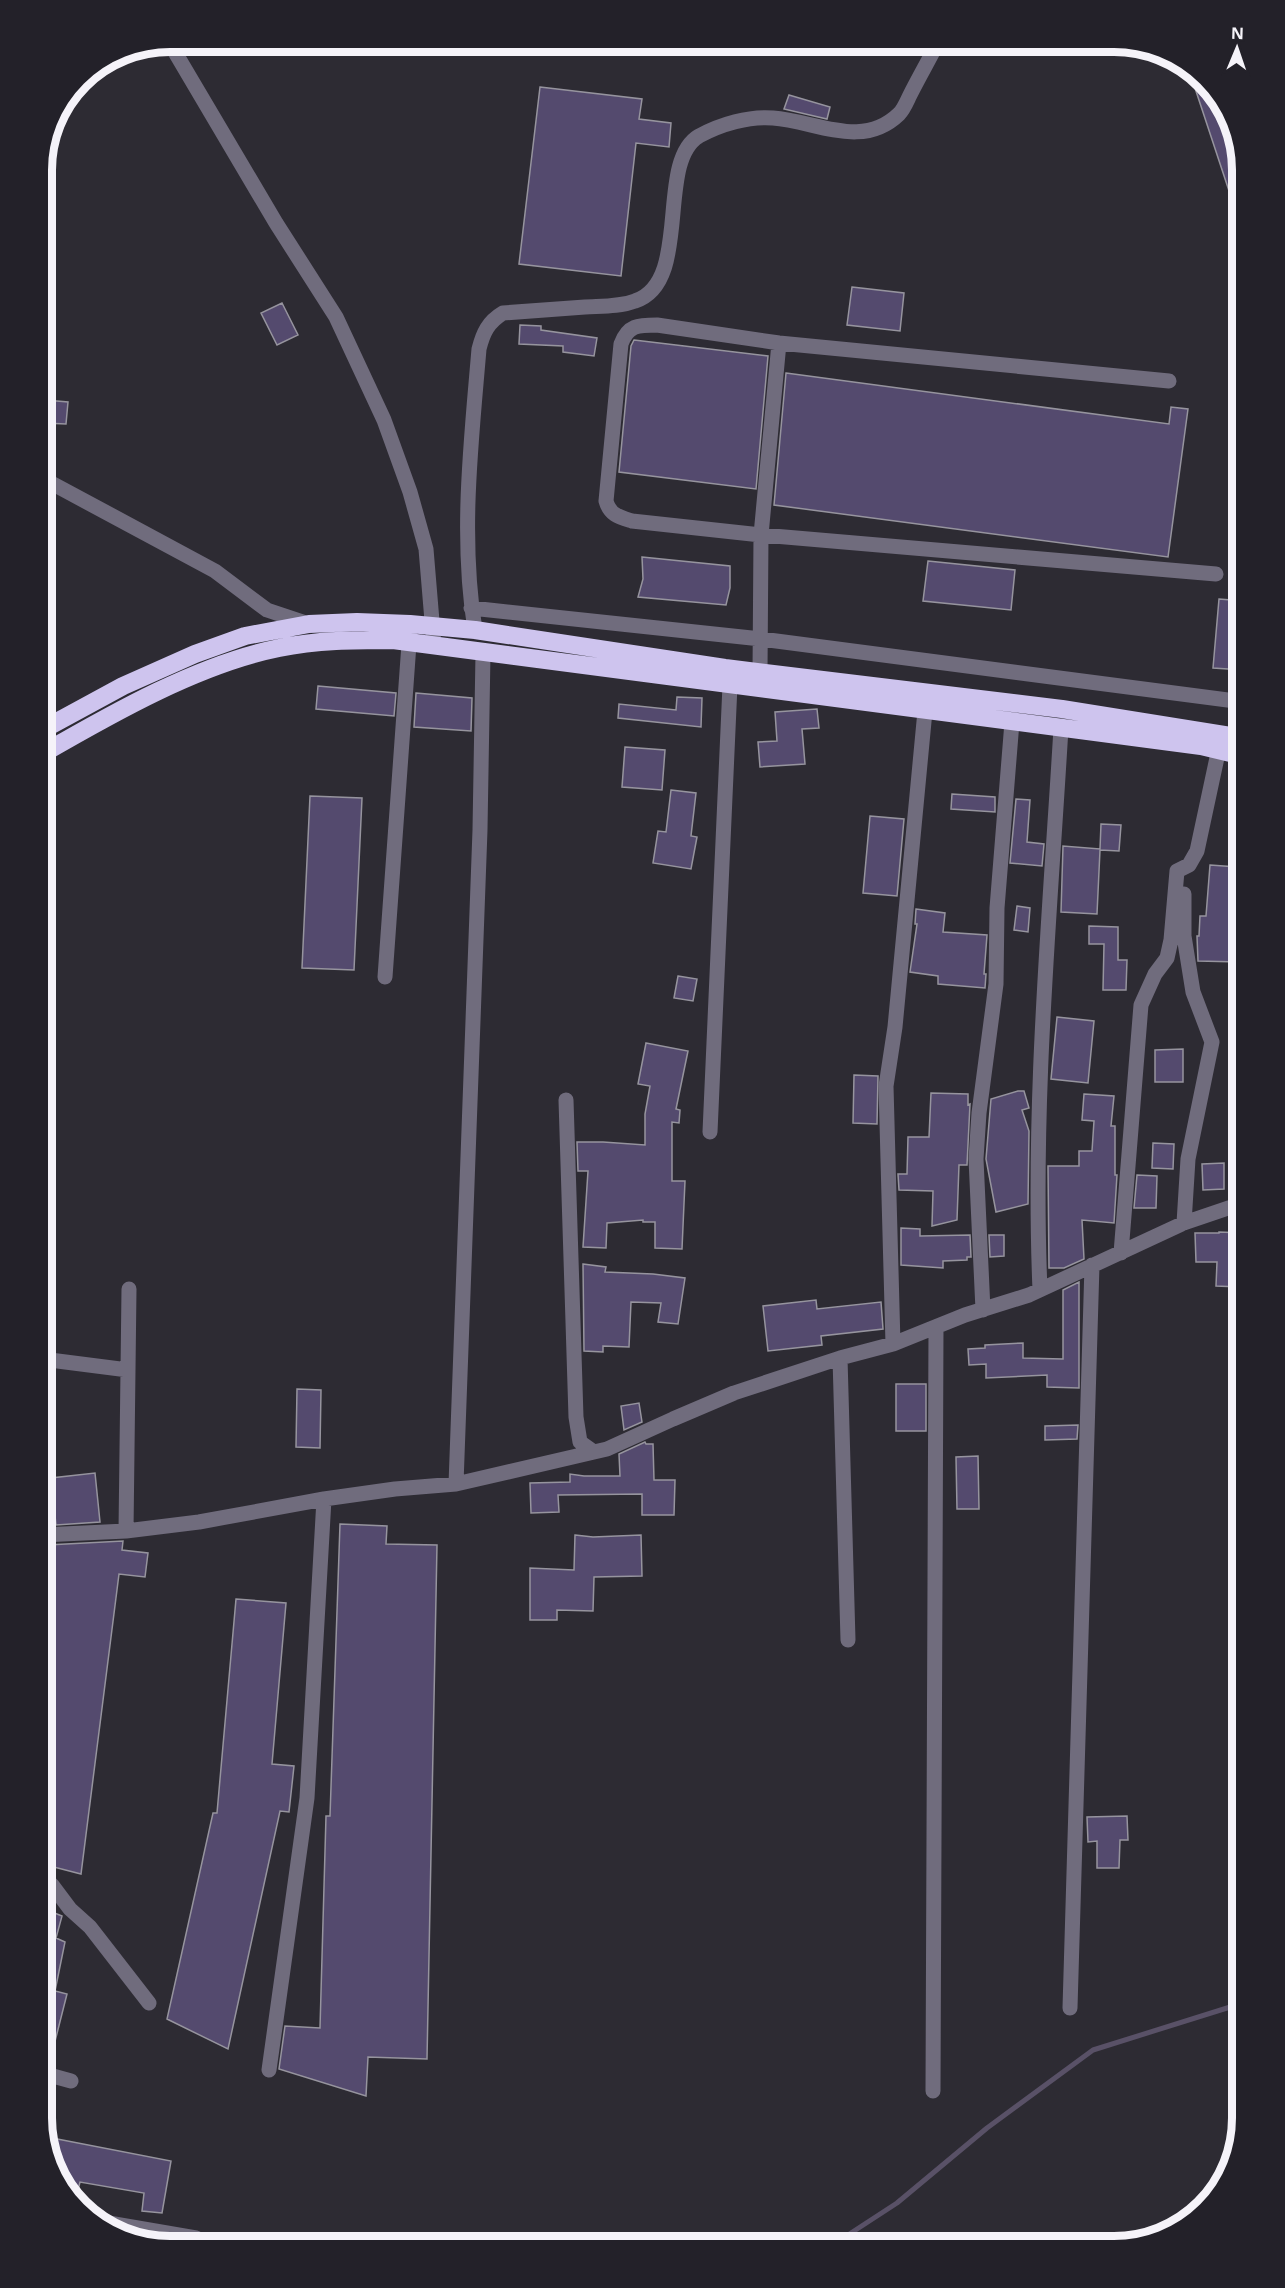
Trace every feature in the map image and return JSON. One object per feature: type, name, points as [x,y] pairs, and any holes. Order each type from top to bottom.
[{"type":"highway","points":[[53,724],[123,686],[195,654],[245,636],[309,624],[357,622],[410,633],[434,645],[483,653],[1061,728],[1220,742],[1232,740]]},
{"type":"highway","points":[[53,748],[176,684],[225,663],[279,648],[330,640],[410,633],[433,626],[924,694],[1062,709],[1220,742],[1232,749]]},
{"type":"highway","points":[[98,699],[110,717]]},
{"type":"street","points":[[175,52],[276,224],[336,317],[384,420],[410,492],[426,549],[434,645]]},
{"type":"street","points":[[475,630],[471,608],[466,515],[478,350],[483,332],[492,319],[503,313],[616,305],[635,301],[652,292],[660,278],[667,254],[680,168],[687,146],[696,138],[745,119],[774,118],[861,134],[882,127],[900,113],[932,53]]},
{"type":"street","points":[[1168,381],[779,343],[657,325],[638,325],[625,333],[621,344],[606,488],[608,509],[614,515],[632,521],[761,535],[1216,574]]},
{"type":"street","points":[[760,672],[761,535],[779,343]]},
{"type":"street","points":[[53,484],[215,571],[267,610],[309,624]]},
{"type":"street","points":[[471,608],[761,639],[1232,701]]},
{"type":"street","points":[[385,977],[410,633]]},
{"type":"street","points":[[456,1484],[480,830],[483,653]]},
{"type":"street","points":[[710,1132],[730,685]]},
{"type":"street","points":[[893,1344],[886,1076],[895,1027],[925,711]]},
{"type":"street","points":[[983,1310],[976,1159],[979,1113],[996,984],[997,908],[1012,722]]},
{"type":"street","points":[[1040,1290],[1037,1215],[1038,1099],[1061,728]]},
{"type":"street","points":[[1184,1223],[1188,1159],[1212,1042],[1193,992],[1186,954],[1183,905],[1189,865],[1197,851],[1203,831],[1220,742]]},
{"type":"street","points":[[1121,1253],[1141,1005],[1155,974],[1167,958],[1171,940],[1177,871],[1189,865]]},
{"type":"street","points":[[566,1100],[576,1417],[580,1442],[594,1452]]},
{"type":"street","points":[[52,1535],[126,1531],[199,1522],[324,1499],[395,1489],[456,1484],[607,1449],[734,1393],[840,1358],[893,1344],[1040,1290],[1184,1223],[1232,1206]]},
{"type":"street","points":[[1070,2008],[1092,1265]]},
{"type":"street","points":[[126,1531],[129,1289]]},
{"type":"street","points":[[933,2091],[936,1327]]},
{"type":"street","points":[[840,1358],[848,1640]]},
{"type":"street","points":[[52,1360],[128,1370]]},
{"type":"street","points":[[269,2070],[307,1798],[324,1499]]},
{"type":"street","points":[[52,1885],[70,1909],[90,1927],[149,2003]]},
{"type":"street","points":[[52,2075],[71,2080]]},
{"type":"street","points":[[128,2227],[178,2235]]},
{"type":"building","points":[[1193,83],[1213,105],[1226,133],[1231,155],[1232,200]]},
{"type":"building","points":[[540,87],[642,99],[639,119],[671,123],[669,147],[636,143],[621,276],[519,264]]},
{"type":"building","points":[[789,95],[830,107],[827,119],[784,109]]},
{"type":"building","points":[[852,287],[904,293],[900,331],[847,325]]},
{"type":"building","points":[[282,303],[298,335],[277,345],[261,313]]},
{"type":"building","points":[[520,325],[541,326],[541,330],[597,338],[594,356],[563,352],[563,346],[519,344]]},
{"type":"building","points":[[634,340],[768,356],[756,489],[619,472],[631,346]]},
{"type":"building","points":[[786,373],[1169,424],[1171,407],[1188,409],[1168,557],[774,505]]},
{"type":"building","points":[[53,401],[68,402],[66,424],[53,423]]},
{"type":"building","points":[[642,557],[730,566],[730,588],[726,605],[638,597],[643,579]]},
{"type":"building","points":[[928,561],[1015,570],[1011,610],[923,601]]},
{"type":"building","points":[[1219,599],[1232,600],[1232,669],[1213,668]]},
{"type":"building","points":[[318,686],[396,693],[394,716],[316,709]]},
{"type":"building","points":[[416,693],[472,698],[471,731],[414,727]]},
{"type":"building","points":[[677,697],[702,698],[701,727],[618,718],[619,704],[676,710]]},
{"type":"building","points":[[817,709],[819,728],[802,729],[805,764],[760,767],[758,742],[777,741],[775,712]]},
{"type":"building","points":[[625,747],[665,750],[662,790],[622,787]]},
{"type":"building","points":[[671,790],[696,793],[691,836],[697,837],[691,869],[653,863],[658,831],[666,832]]},
{"type":"building","points":[[952,794],[995,797],[995,812],[951,809]]},
{"type":"building","points":[[310,796],[362,798],[354,970],[302,968]]},
{"type":"building","points":[[1016,799],[1030,800],[1027,842],[1044,844],[1042,866],[1010,863]]},
{"type":"building","points":[[870,816],[904,819],[897,896],[863,893]]},
{"type":"building","points":[[1101,824],[1121,825],[1119,851],[1100,850],[1097,914],[1061,912],[1063,846],[1100,849]]},
{"type":"building","points":[[1210,865],[1232,867],[1232,962],[1198,961],[1197,936],[1199,936],[1200,916],[1206,916]]},
{"type":"building","points":[[1017,906],[1030,908],[1028,932],[1014,930]]},
{"type":"building","points":[[916,909],[945,913],[943,932],[987,935],[985,988],[938,984],[938,976],[910,972],[917,924],[915,924]]},
{"type":"building","points":[[1089,926],[1118,927],[1118,960],[1127,960],[1126,990],[1103,990],[1104,944],[1089,944]]},
{"type":"building","points":[[678,976],[697,979],[693,1001],[674,998]]},
{"type":"building","points":[[1057,1017],[1094,1021],[1088,1083],[1051,1079]]},
{"type":"building","points":[[646,1043],[688,1051],[676,1109],[680,1110],[679,1123],[672,1122],[672,1181],[685,1181],[682,1249],[655,1248],[655,1222],[643,1222],[643,1220],[607,1223],[606,1248],[583,1247],[588,1171],[578,1171],[577,1142],[645,1145],[645,1114],[650,1086],[638,1084]]},
{"type":"building","points":[[1183,1049],[1183,1082],[1155,1082],[1155,1050]]},
{"type":"building","points":[[854,1075],[878,1076],[877,1124],[853,1123]]},
{"type":"building","points":[[1024,1091],[1029,1108],[1022,1110],[1029,1131],[1028,1204],[996,1212],[986,1159],[991,1099]]},
{"type":"building","points":[[931,1093],[968,1094],[968,1105],[970,1104],[967,1165],[959,1165],[957,1220],[932,1226],[933,1191],[899,1190],[898,1174],[907,1174],[908,1137],[929,1137]]},
{"type":"building","points":[[1084,1094],[1114,1096],[1111,1126],[1115,1126],[1115,1175],[1117,1175],[1114,1223],[1082,1220],[1084,1259],[1064,1268],[1049,1268],[1048,1166],[1079,1166],[1079,1151],[1092,1151],[1094,1121],[1082,1120]]},
{"type":"building","points":[[1153,1143],[1174,1144],[1173,1169],[1152,1168]]},
{"type":"building","points":[[1224,1163],[1224,1189],[1203,1190],[1202,1164]]},
{"type":"building","points":[[1137,1175],[1157,1176],[1156,1208],[1134,1208]]},
{"type":"building","points":[[901,1228],[920,1229],[920,1236],[970,1235],[971,1257],[967,1257],[967,1260],[943,1261],[943,1268],[901,1265]]},
{"type":"building","points":[[1195,1233],[1232,1233],[1232,1287],[1216,1286],[1217,1262],[1196,1262]]},
{"type":"building","points":[[989,1235],[1004,1235],[1004,1256],[990,1257]]},
{"type":"building","points":[[583,1264],[606,1267],[605,1272],[685,1278],[678,1324],[658,1322],[661,1303],[631,1302],[629,1347],[603,1346],[603,1352],[584,1351]]},
{"type":"building","points":[[1079,1282],[1079,1388],[1047,1387],[1047,1375],[986,1378],[986,1364],[969,1365],[968,1349],[985,1348],[985,1345],[1023,1343],[1023,1358],[1063,1359],[1063,1290]]},
{"type":"building","points":[[816,1300],[817,1309],[881,1302],[883,1329],[821,1336],[822,1345],[768,1351],[763,1306]]},
{"type":"building","points":[[896,1384],[926,1384],[926,1431],[896,1431]]},
{"type":"building","points":[[297,1389],[321,1390],[320,1448],[296,1447]]},
{"type":"building","points":[[639,1403],[642,1422],[624,1430],[621,1406]]},
{"type":"building","points":[[1078,1425],[1077,1439],[1045,1440],[1045,1426]]},
{"type":"building","points":[[645,1442],[653,1444],[654,1480],[675,1480],[674,1515],[642,1515],[642,1494],[558,1495],[559,1512],[531,1513],[530,1483],[570,1482],[570,1474],[620,1476],[619,1454]]},
{"type":"building","points":[[978,1456],[979,1509],[957,1509],[956,1457]]},
{"type":"building","points":[[95,1473],[100,1522],[56,1525],[52,1478]]},
{"type":"building","points":[[340,1524],[387,1526],[386,1544],[437,1545],[427,2059],[368,2057],[366,2096],[279,2069],[285,2026],[320,2028],[326,1816],[330,1816]]},
{"type":"building","points":[[575,1535],[593,1537],[641,1535],[642,1576],[594,1577],[593,1611],[557,1610],[557,1620],[530,1620],[530,1568],[574,1570]]},
{"type":"building","points":[[123,1541],[122,1550],[148,1553],[145,1577],[119,1574],[81,1874],[52,1867],[52,1545]]},
{"type":"building","points":[[236,1599],[286,1603],[272,1764],[294,1766],[289,1812],[280,1811],[228,2049],[167,2019],[213,1813],[217,1813]]},
{"type":"building","points":[[1127,1816],[1128,1840],[1120,1840],[1119,1868],[1097,1868],[1097,1841],[1088,1842],[1087,1817]]},
{"type":"building","points":[[52,1912],[62,1916],[56,1938],[65,1942],[55,1991],[67,1994],[52,2053]]},
{"type":"building","points":[[55,2139],[171,2161],[162,2213],[142,2211],[144,2193],[80,2182],[78,2190],[61,2163]]},
{"type":"waterway","points":[[847,2236],[897,2203],[987,2128],[1093,2050],[1232,2006]]}]
